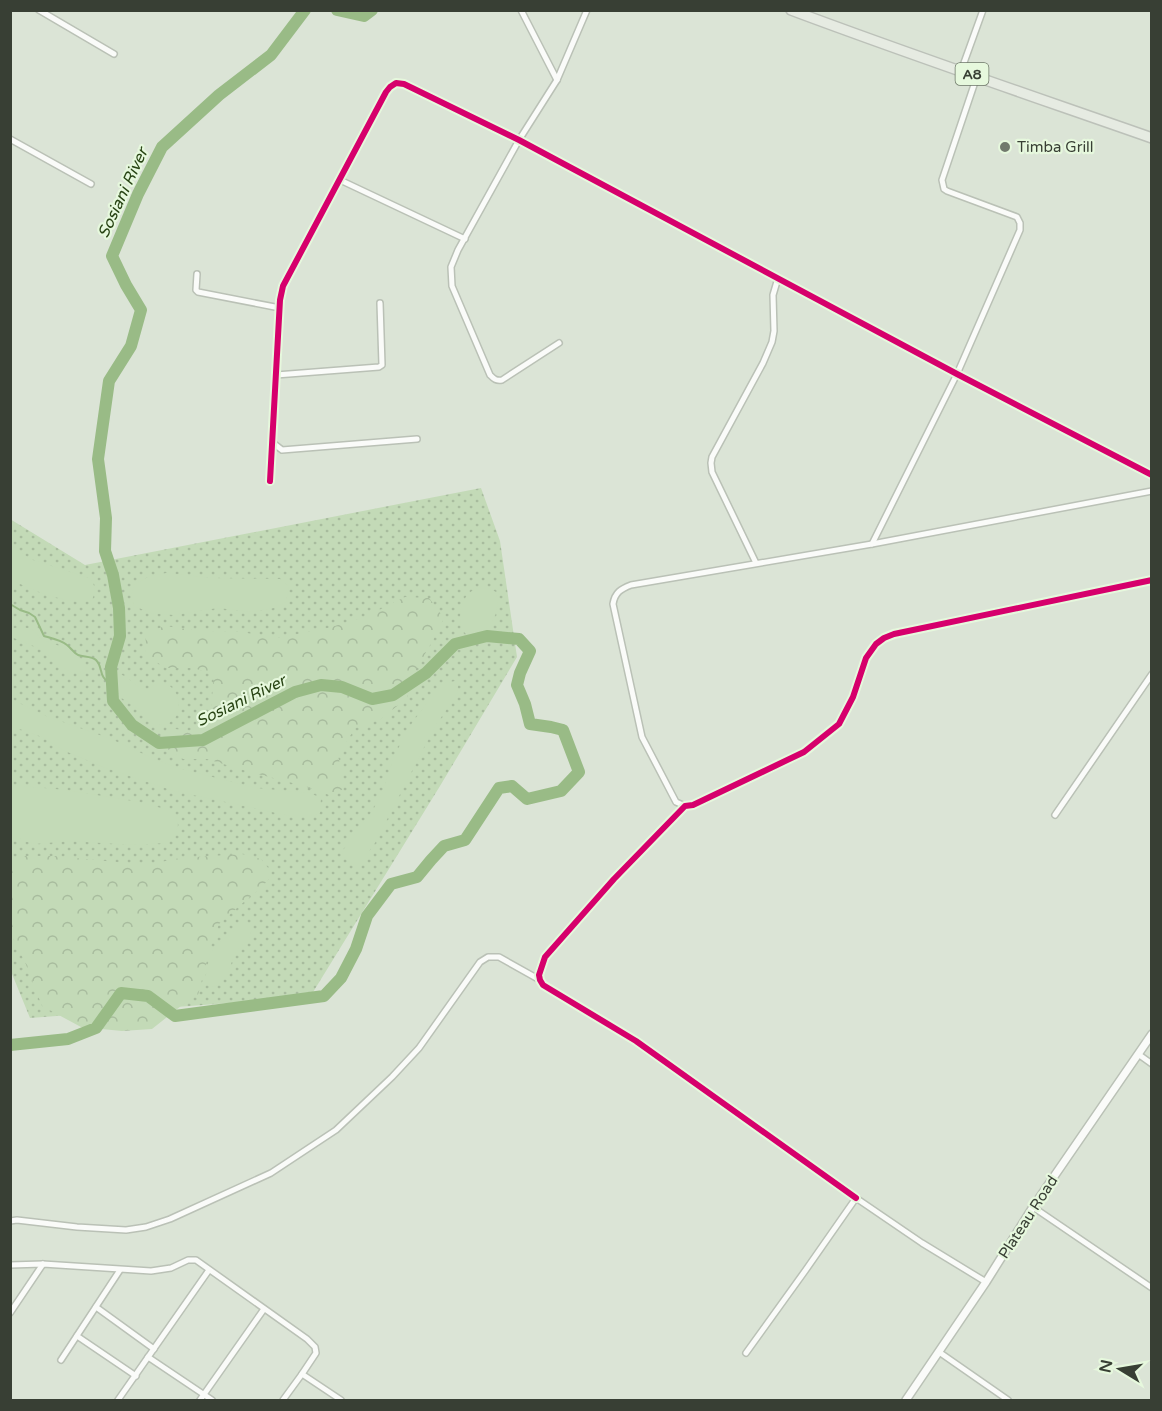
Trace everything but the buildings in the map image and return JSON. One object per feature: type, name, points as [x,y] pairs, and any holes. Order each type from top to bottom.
[{"type":"highway","name":"A8","points":[[791,10],[1152,138]]},
{"type":"street","points":[[39,10],[114,54]]},
{"type":"street","points":[[521,10],[557,80]]},
{"type":"street","points":[[559,344],[502,380],[493,379],[452,286],[451,267],[519,140],[557,80],[586,10]]},
{"type":"street","points":[[962,71],[983,10]]},
{"type":"street","points":[[872,544],[957,374],[1020,230],[1017,217],[947,191],[942,186],[942,180],[977,76]]},
{"type":"street","points":[[270,481],[283,286],[388,89],[396,82],[519,140],[957,374],[1152,475]]},
{"type":"street","points":[[10,139],[91,184]]},
{"type":"street","points":[[340,180],[465,239]]},
{"type":"street","points":[[197,274],[196,290],[198,292],[280,308]]},
{"type":"street","points":[[756,563],[712,472],[711,463],[712,456],[763,363],[772,342],[773,294],[778,278]]},
{"type":"street","points":[[276,375],[382,365],[380,303]]},
{"type":"street","points":[[273,443],[282,450],[417,439]]},
{"type":"street","points":[[1152,491],[872,544],[632,585],[621,589],[614,598],[613,604],[642,737],[676,802],[685,806],[693,805],[804,752],[839,724],[853,697],[866,658],[876,644],[884,638],[1152,580]]},
{"type":"street","points":[[1055,815],[1152,674]]},
{"type":"street","points":[[540,980],[540,970],[545,957],[614,879],[685,806]]},
{"type":"street","points":[[10,1221],[126,1230],[146,1227],[180,1215],[271,1173],[336,1130],[373,1096],[419,1048],[480,962],[488,957],[499,957],[540,980],[543,985],[636,1041],[914,1238],[986,1282]]},
{"type":"street","name":"Plateau Road","points":[[906,1401],[1033,1208],[1152,1034]]},
{"type":"street","points":[[1138,1054],[1152,1064]]},
{"type":"street","points":[[747,1353],[856,1198]]},
{"type":"street","points":[[1033,1208],[1152,1288]]},
{"type":"street","points":[[10,1264],[151,1271],[171,1268],[188,1260],[196,1260],[315,1347],[315,1356],[283,1401]]},
{"type":"street","points":[[10,1313],[43,1264]]},
{"type":"street","points":[[61,1360],[120,1270]]},
{"type":"street","points":[[118,1401],[209,1270]]},
{"type":"street","points":[[96,1307],[154,1350]]},
{"type":"street","points":[[200,1401],[264,1309]]},
{"type":"street","points":[[77,1336],[135,1376]]},
{"type":"street","points":[[939,1352],[1008,1401]]},
{"type":"street","points":[[148,1357],[212,1401]]},
{"type":"street","points":[[302,1374],[341,1401]]},
{"type":"green space","points":[[481,488],[500,541],[517,657],[310,997],[30,1018],[10,969],[10,519],[85,565]]},
{"type":"green space","points":[[11,545],[30,559],[89,578],[95,588],[92,600],[84,602],[63,599],[39,592],[11,579]]},
{"type":"green space","points":[[166,573],[212,578],[280,579],[289,586],[286,602],[274,608],[251,612],[218,608],[173,615],[151,613],[134,606],[131,596],[135,584],[150,576]]},
{"type":"green space","points":[[485,586],[496,592],[495,615],[482,631],[467,635],[461,629],[460,614],[463,601],[471,592]]},
{"type":"green space","points":[[405,597],[429,598],[444,618],[413,675],[407,698],[381,719],[355,728],[338,756],[343,789],[332,796],[207,759],[183,759],[163,746],[167,728],[192,731],[210,723],[214,674],[193,668],[166,668],[145,655],[146,633],[165,626],[199,631],[241,632],[278,638],[328,628],[365,617]]},
{"type":"green space","points":[[21,627],[31,629],[42,639],[60,646],[81,659],[87,668],[85,672],[67,670],[43,651],[11,637],[11,629]]},
{"type":"green space","points":[[120,674],[144,689],[160,683],[171,687],[179,703],[174,719],[167,724],[155,725],[141,711],[122,698],[117,691],[117,677]]},
{"type":"green space","points":[[455,681],[458,685],[457,693],[433,730],[375,843],[362,861],[354,865],[348,862],[342,854],[343,850],[373,810],[383,790],[394,756],[412,723],[445,683]]},
{"type":"green space","points":[[11,699],[46,716],[111,739],[181,769],[256,788],[310,793],[321,798],[320,813],[307,817],[295,817],[174,791],[103,767],[65,751],[42,737],[11,726]]},
{"type":"green space","points":[[11,785],[66,790],[139,802],[165,809],[176,817],[178,825],[175,836],[166,843],[133,845],[70,841],[35,844],[24,841],[11,833]]},
{"type":"green space","points":[[242,854],[261,859],[269,869],[269,879],[219,924],[198,995],[152,1029],[122,1031],[81,1027],[42,1006],[11,934],[11,867],[24,856],[55,856],[146,865],[180,858]]},
{"type":"green space","points":[[241,924],[246,924],[251,929],[250,938],[238,949],[223,980],[214,987],[205,979],[210,954],[216,944]]},
{"type":"waterway","name":"Sosiani River","points":[[10,1045],[68,1039],[96,1028],[121,993],[148,996],[175,1016],[324,996],[341,978],[356,949],[367,916],[391,884],[417,877],[444,846],[465,840],[499,788],[512,786],[527,799],[561,791],[579,772],[563,730],[530,724],[517,685],[530,651],[519,639],[487,636],[455,644],[426,673],[393,695],[372,699],[342,687],[321,685],[295,692],[203,740],[159,743],[132,725],[113,701],[111,667],[120,636],[119,608],[113,575],[105,551],[106,518],[98,459],[109,381],[131,346],[141,310],[112,256],[138,194],[162,147],[219,95],[271,55],[305,10]]},
{"type":"waterway","name":"Sosiani River","points":[[337,10],[364,16],[372,10]]},
{"type":"waterway","points":[[10,604],[35,617],[44,636],[65,643],[78,655],[96,660],[102,675],[112,684]]},
{"type":"cycle path","points":[[270,481],[280,300],[283,286],[386,92],[396,83],[404,84],[519,140],[957,374],[1152,475]]},
{"type":"cycle path","points":[[856,1198],[636,1041],[543,985],[539,975],[545,957],[614,879],[685,806],[693,805],[804,752],[839,724],[853,697],[866,658],[876,644],[884,638],[1152,580]]},
{"type":"place","name":"Timba Grill","points":[[1005,147]]}]
